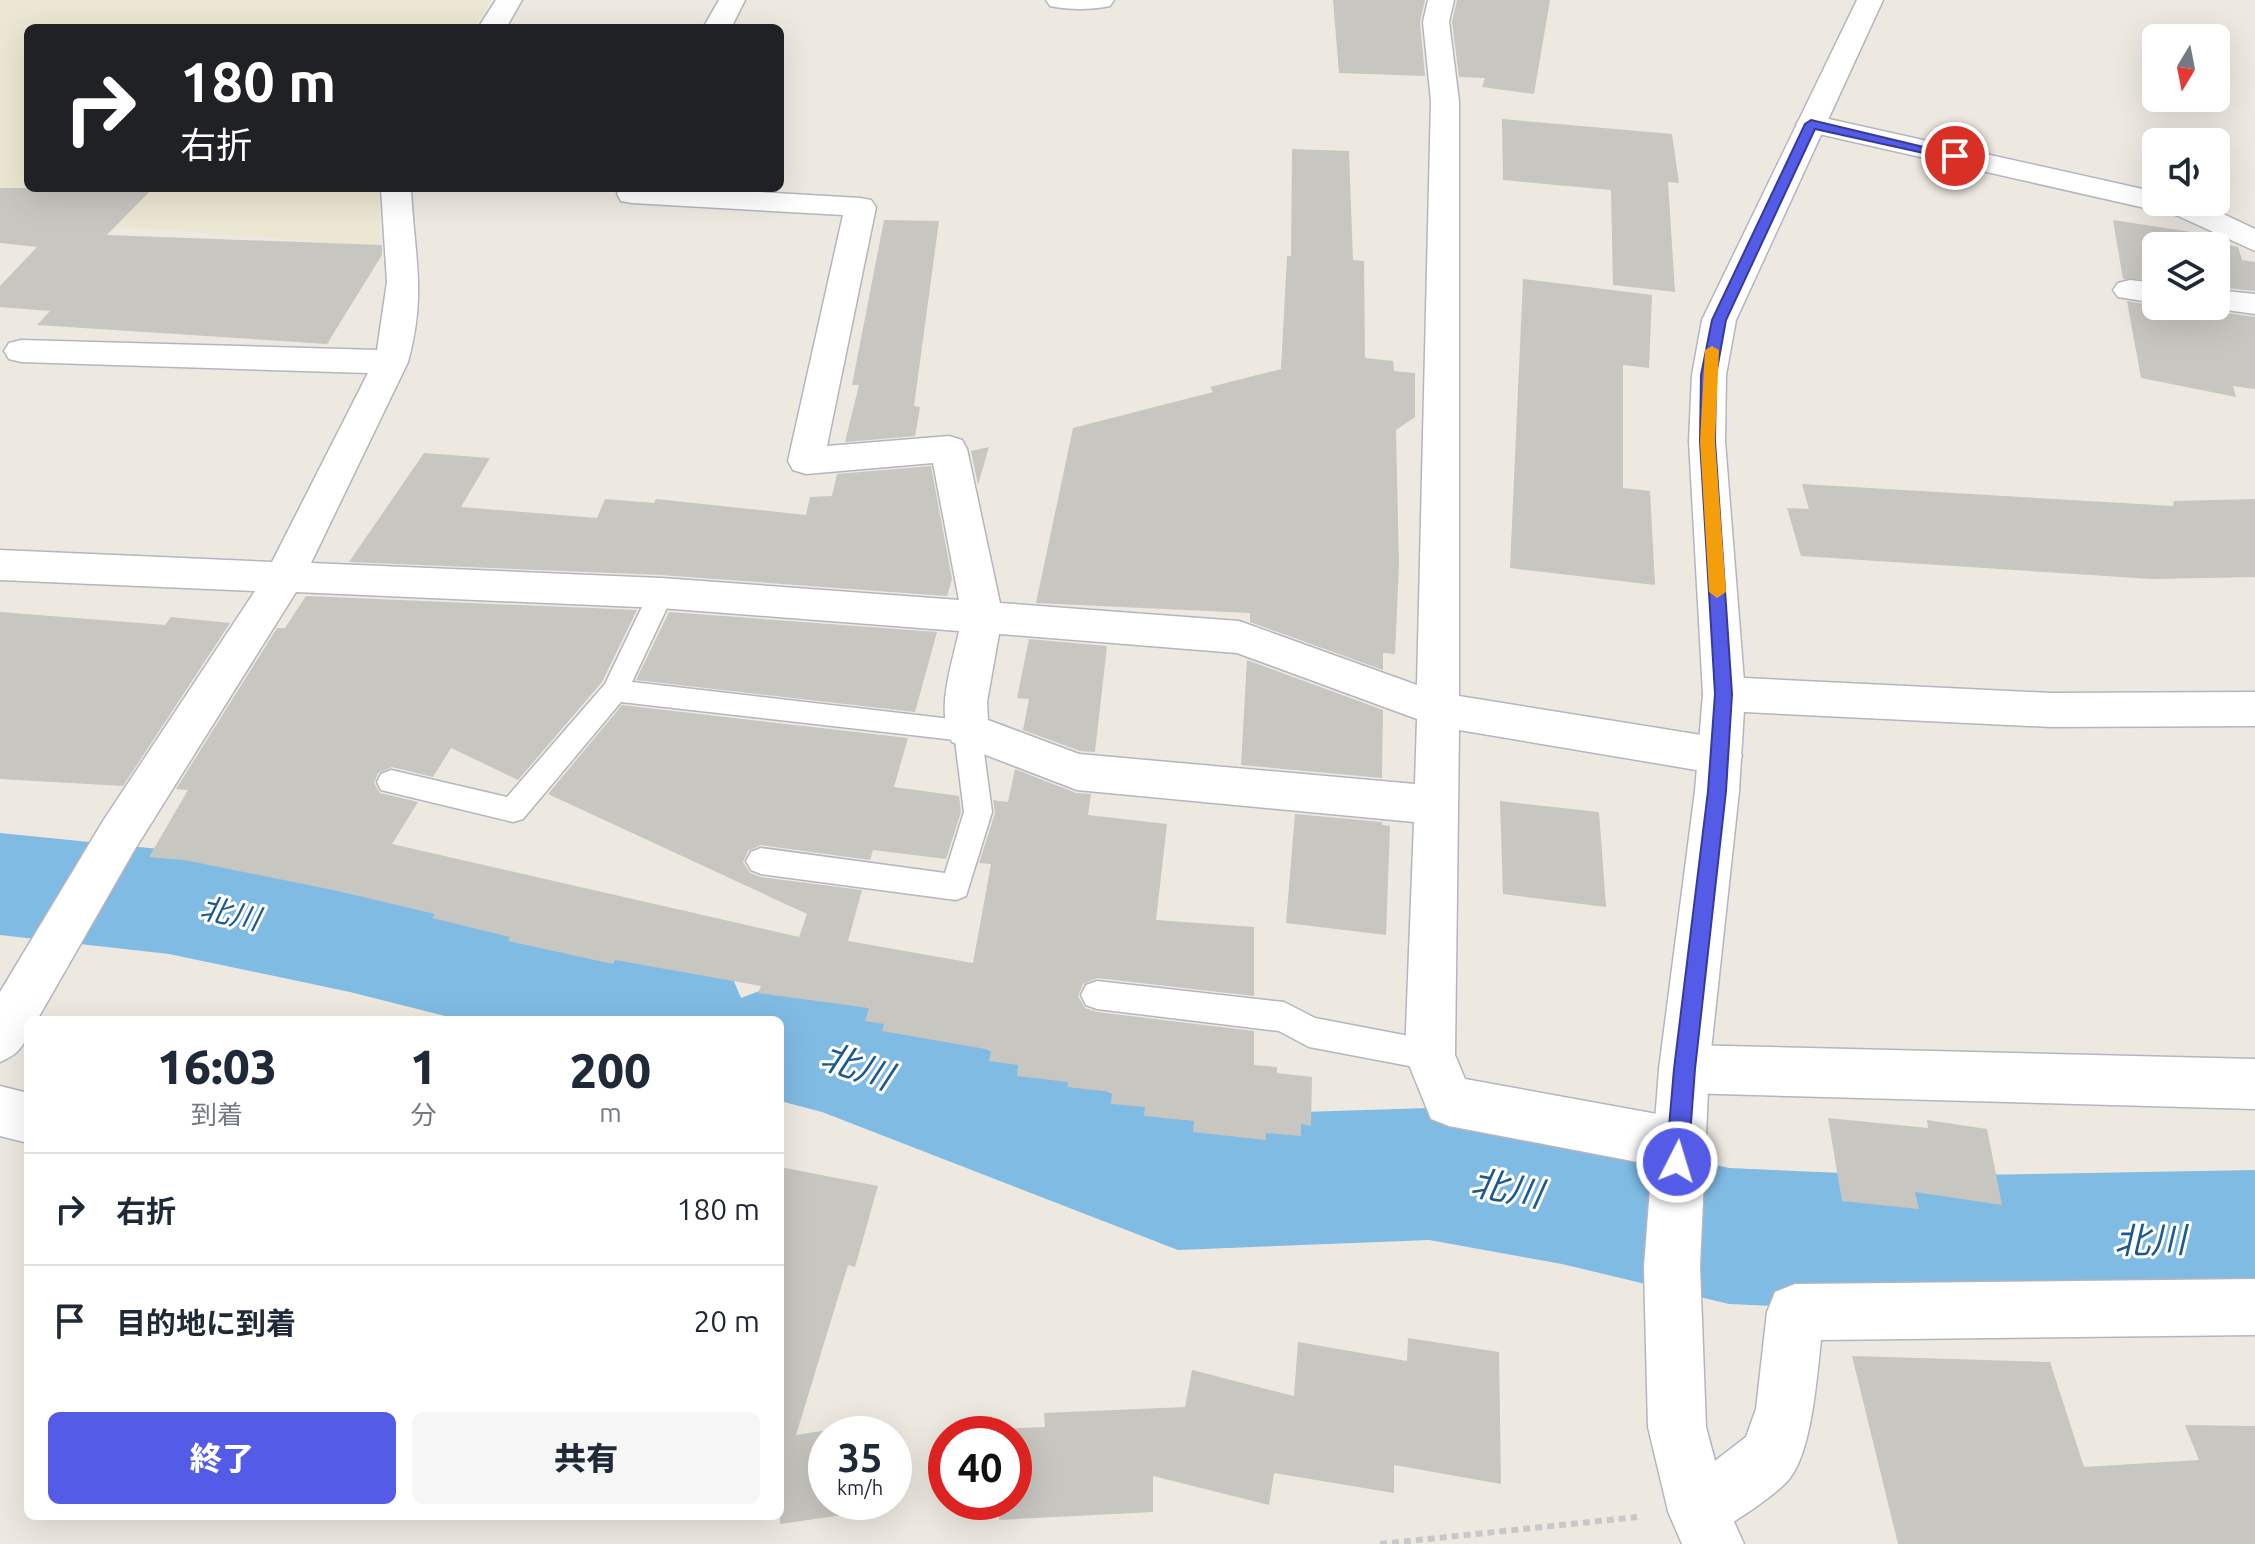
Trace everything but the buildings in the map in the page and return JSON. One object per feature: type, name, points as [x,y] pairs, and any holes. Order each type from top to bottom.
[{"type":"street","points":[[494,24],[509,0]]},
{"type":"street","points":[[719,24],[732,0]]},
{"type":"street","points":[[1059,0],[1101,0]]},
{"type":"street","points":[[1441,0],[1436,22],[1445,101],[1437,805],[1430,1055],[1449,1101],[1678,1153]]},
{"type":"street","points":[[1705,1528],[1677,1427],[1672,1267],[1684,1069],[1720,756],[1724,694],[1707,441],[1712,348],[1719,320],[1870,0]]},
{"type":"street","points":[[1811,124],[2142,199]]},
{"type":"street","points":[[0,1038],[119,835],[284,578],[391,362],[401,332],[404,301],[396,192]]},
{"type":"street","points":[[633,192],[632,194],[860,207],[806,461],[949,449],[982,616],[966,702],[967,730],[1077,772],[1437,805]]},
{"type":"street","points":[[2203,216],[2255,241]]},
{"type":"street","points":[[2230,301],[2255,304]]},
{"type":"street","points":[[7,359],[391,362]]},
{"type":"street","points":[[0,565],[661,593],[1239,637],[1437,709],[1720,756]]},
{"type":"street","points":[[1724,694],[2051,710],[2255,709]]},
{"type":"street","points":[[1684,1069],[2255,1084]]},
{"type":"street","points":[[0,1111],[24,1117]]},
{"type":"street","points":[[1705,1528],[1769,1457],[1785,1409],[1795,1312],[2255,1307]]},
{"type":"lane","points":[[391,782],[513,810],[615,691],[661,593]]},
{"type":"lane","points":[[615,691],[967,730],[978,812],[956,887],[761,861]]},
{"type":"lane","points":[[1097,995],[1284,1017],[1309,1032],[1430,1055]]},
{"type":"path","points":[[1380,1544],[1705,1528]]},
{"type":"shaded area","points":[[0,0],[490,0],[476,24],[24,24],[24,192],[379,192],[380,246],[0,218]]},
{"type":"waterway","name":"北川","points":[[0,884],[169,902],[350,938],[672,1016]]},
{"type":"waterway","name":"北川","points":[[784,1043],[822,1052],[1178,1183],[1429,1174],[1562,1197],[1729,1236],[1913,1244],[2255,1238]]},
{"type":"slow traffic","points":[[1712,350],[1707,441],[1717,592]]},
{"type":"route","points":[[1677,1162],[1684,1069],[1717,791],[1724,694],[1707,441],[1709,375],[1719,320],[1811,124],[1955,156]]}]
